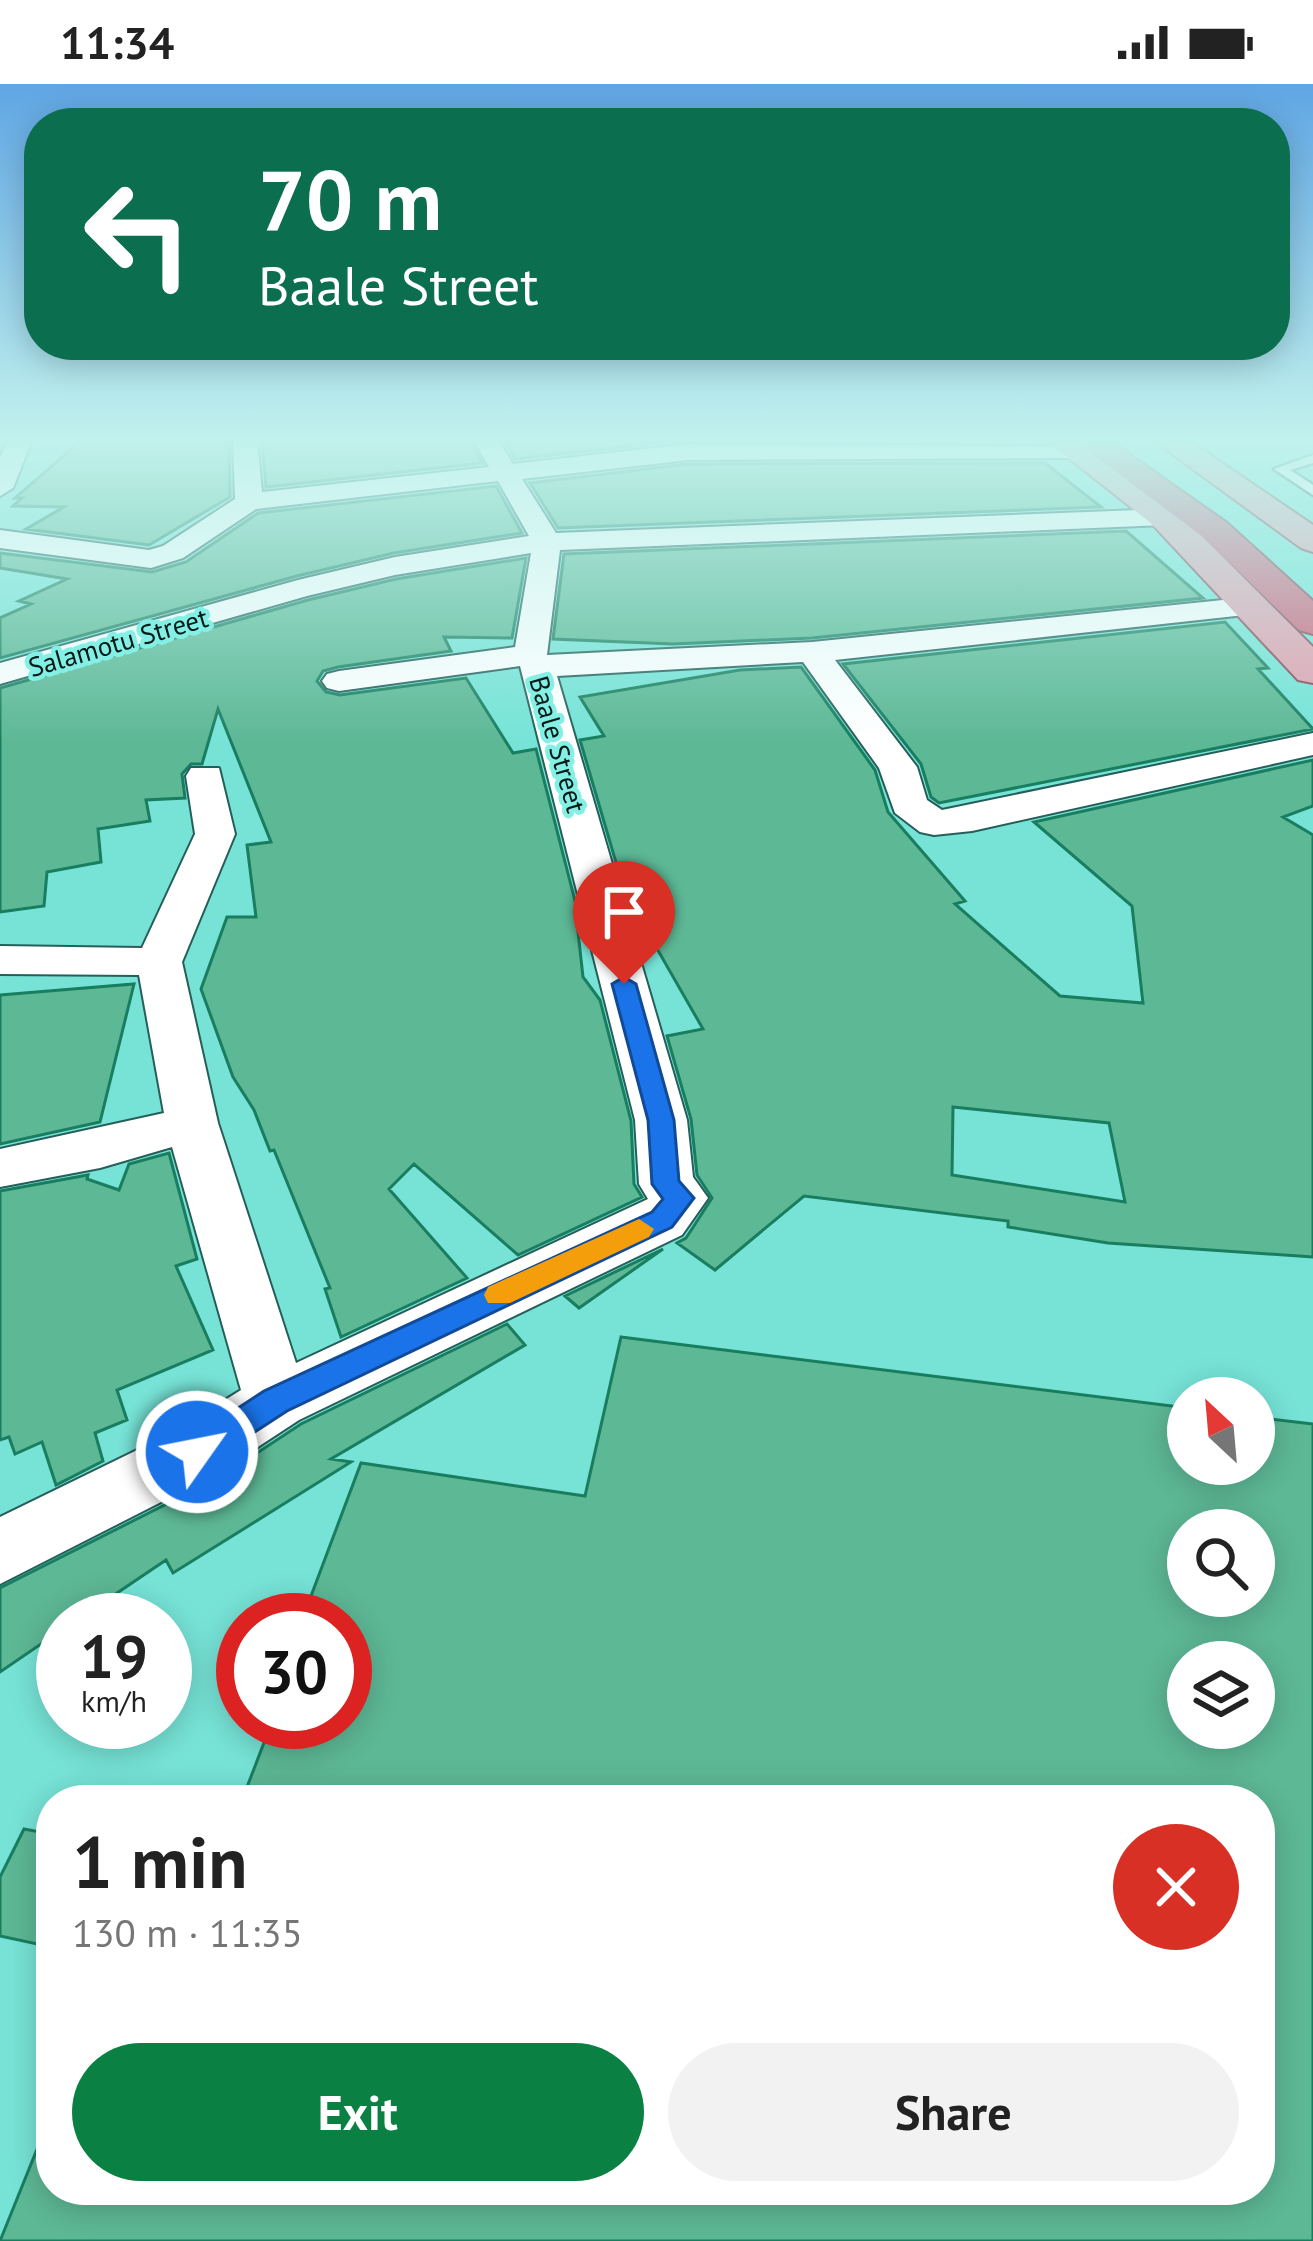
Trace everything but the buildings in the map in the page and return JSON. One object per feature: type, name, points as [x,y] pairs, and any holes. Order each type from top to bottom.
[{"type":"highway","points":[[1226,541],[1313,622]]},
{"type":"highway","points":[[1276,541],[1313,571]]},
{"type":"main road","points":[[1187,541],[1313,671]]},
{"type":"street","points":[[13,541],[151,559],[190,541]]},
{"type":"street","name":"Salamotu Street","points":[[0,674],[395,566],[582,541]]},
{"type":"street","name":"Baale Street","points":[[276,1401],[662,1220],[680,1198],[666,1184],[661,1120],[534,661],[548,542]]},
{"type":"street","points":[[339,681],[534,661],[812,652],[1252,606]]},
{"type":"street","points":[[812,652],[898,767],[909,805],[934,823],[971,819],[1313,744]]},
{"type":"street","points":[[0,1552],[197,1452],[276,1401],[192,1124],[159,962],[215,833],[205,776]]},
{"type":"street","points":[[0,959],[159,962]]},
{"type":"street","points":[[0,1168],[100,1150],[192,1124]]},
{"type":"slow traffic","points":[[499,1295],[639,1229]]},
{"type":"route","points":[[197,1452],[276,1401],[662,1220],[680,1198],[666,1184],[661,1120],[624,984]]}]
